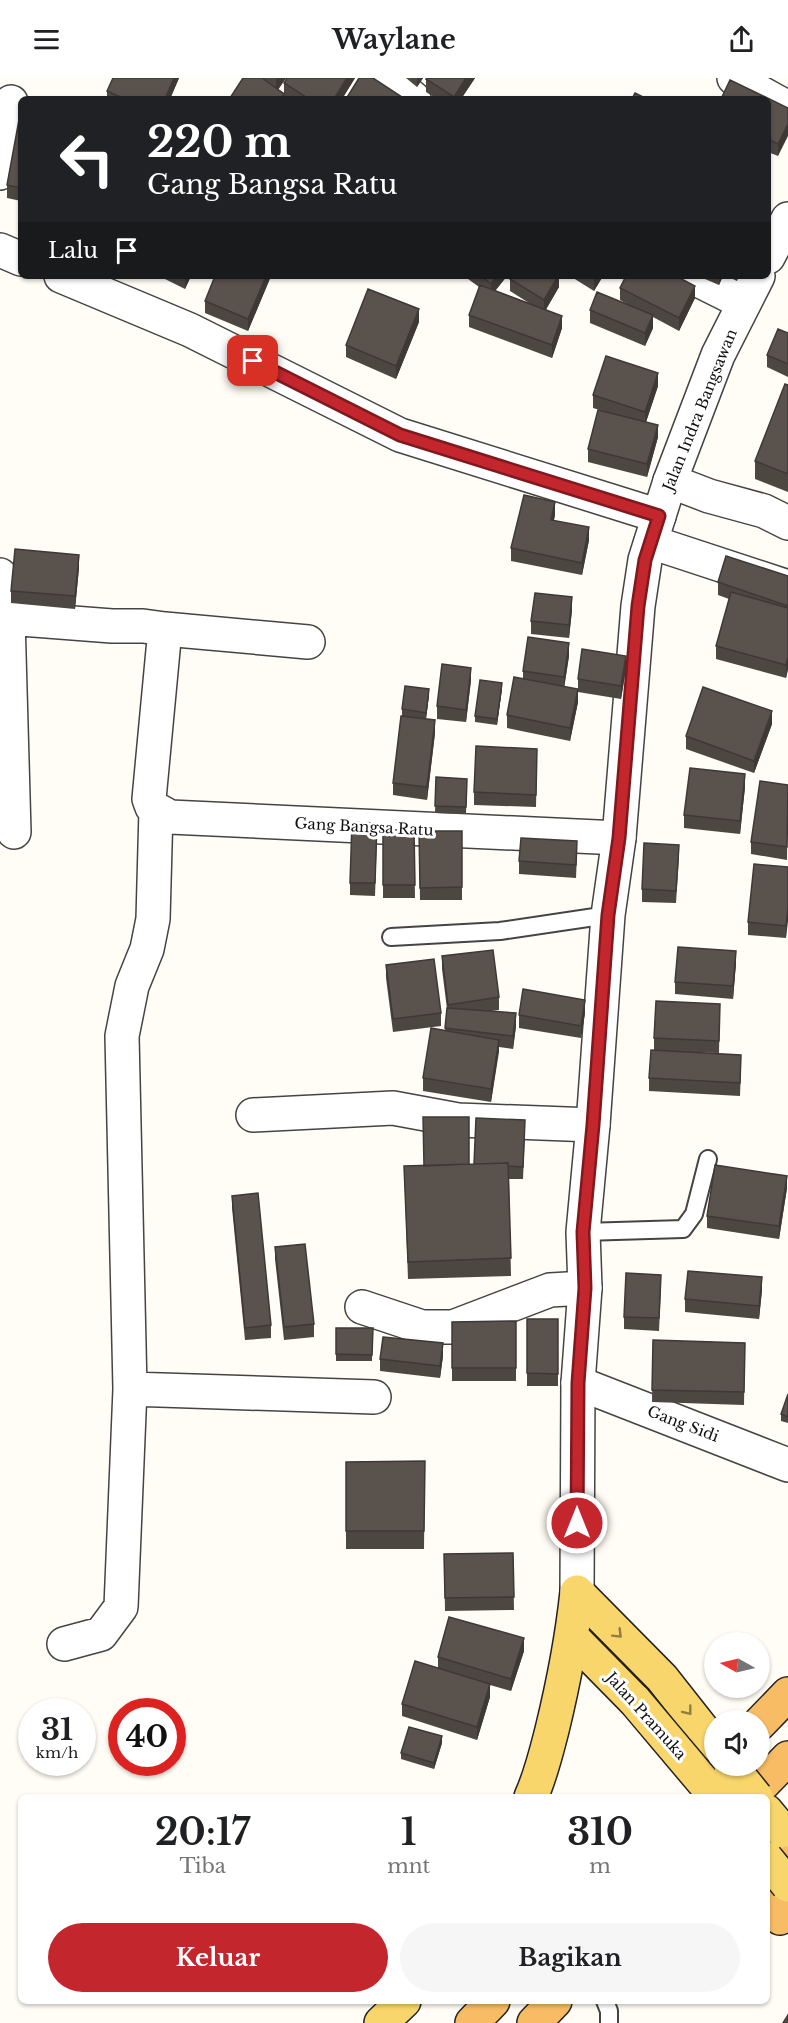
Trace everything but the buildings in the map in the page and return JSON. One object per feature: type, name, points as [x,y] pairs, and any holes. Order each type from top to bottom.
[{"type":"highway","points":[[770,1713],[788,1694]]},
{"type":"highway","points":[[753,1794],[788,1758]]},
{"type":"highway","points":[[692,1794],[709,1776]]},
{"type":"highway","points":[[778,1918],[774,1887],[777,1877],[788,1863]]},
{"type":"highway","points":[[472,2023],[490,2004]]},
{"type":"highway","points":[[534,2023],[552,2004]]},
{"type":"main road","name":"Jalan Indra Bangsawan","points":[[532,1794],[542,1767],[561,1695],[572,1637],[577,1592]]},
{"type":"main road","points":[[577,1592],[662,1678],[704,1731]]},
{"type":"main road","name":"Jalan Pramuka","points":[[572,1637],[635,1701],[713,1794]]},
{"type":"main road","points":[[739,1776],[754,1794]]},
{"type":"main road","points":[[770,1815],[788,1837]]},
{"type":"main road","points":[[770,1863],[788,1885]]},
{"type":"main road","points":[[381,2023],[401,2004]]},
{"type":"street","points":[[390,78],[411,96]]},
{"type":"street","points":[[734,78],[766,96]]},
{"type":"street","points":[[771,99],[788,108]]},
{"type":"street","points":[[0,173],[11,102]]},
{"type":"street","points":[[771,251],[788,219]]},
{"type":"street","points":[[0,250],[18,258]]},
{"type":"street","points":[[69,279],[190,330],[400,435],[655,529],[788,587]]},
{"type":"street","points":[[704,279],[751,289]]},
{"type":"street","name":"Jalan Indra Bangsawan","points":[[577,1592],[578,1383],[585,1288],[583,1232],[608,915],[619,838],[638,606],[645,560],[670,481],[718,355],[751,289]]},
{"type":"street","points":[[670,481],[710,496],[764,511],[788,523]]},
{"type":"street","points":[[0,574],[8,618],[14,832]]},
{"type":"street","points":[[8,618],[142,626],[308,642]]},
{"type":"street","points":[[64,1644],[101,1634],[121,1607],[130,1389],[122,1036],[132,986],[147,949],[169,814],[152,807],[149,799],[165,629]]},
{"type":"street","name":"Gang Bangsa Ratu","points":[[169,814],[619,838]]},
{"type":"street","points":[[253,1115],[393,1108],[458,1120],[593,1125]]},
{"type":"street","points":[[362,1307],[422,1327],[453,1327],[550,1290],[585,1288]]},
{"type":"street","name":"Gang Sidi","points":[[578,1383],[788,1465]]},
{"type":"street","points":[[130,1389],[374,1397]]},
{"type":"lane","points":[[391,938],[500,931],[608,915]]},
{"type":"lane","points":[[583,1232],[683,1228],[694,1214],[708,1159]]},
{"type":"lane","points":[[606,2004],[609,2023]]},
{"type":"route","points":[[253,361],[400,435],[659,516],[645,560],[638,606],[619,838],[608,915],[583,1232],[585,1288],[578,1383],[577,1523]]}]
